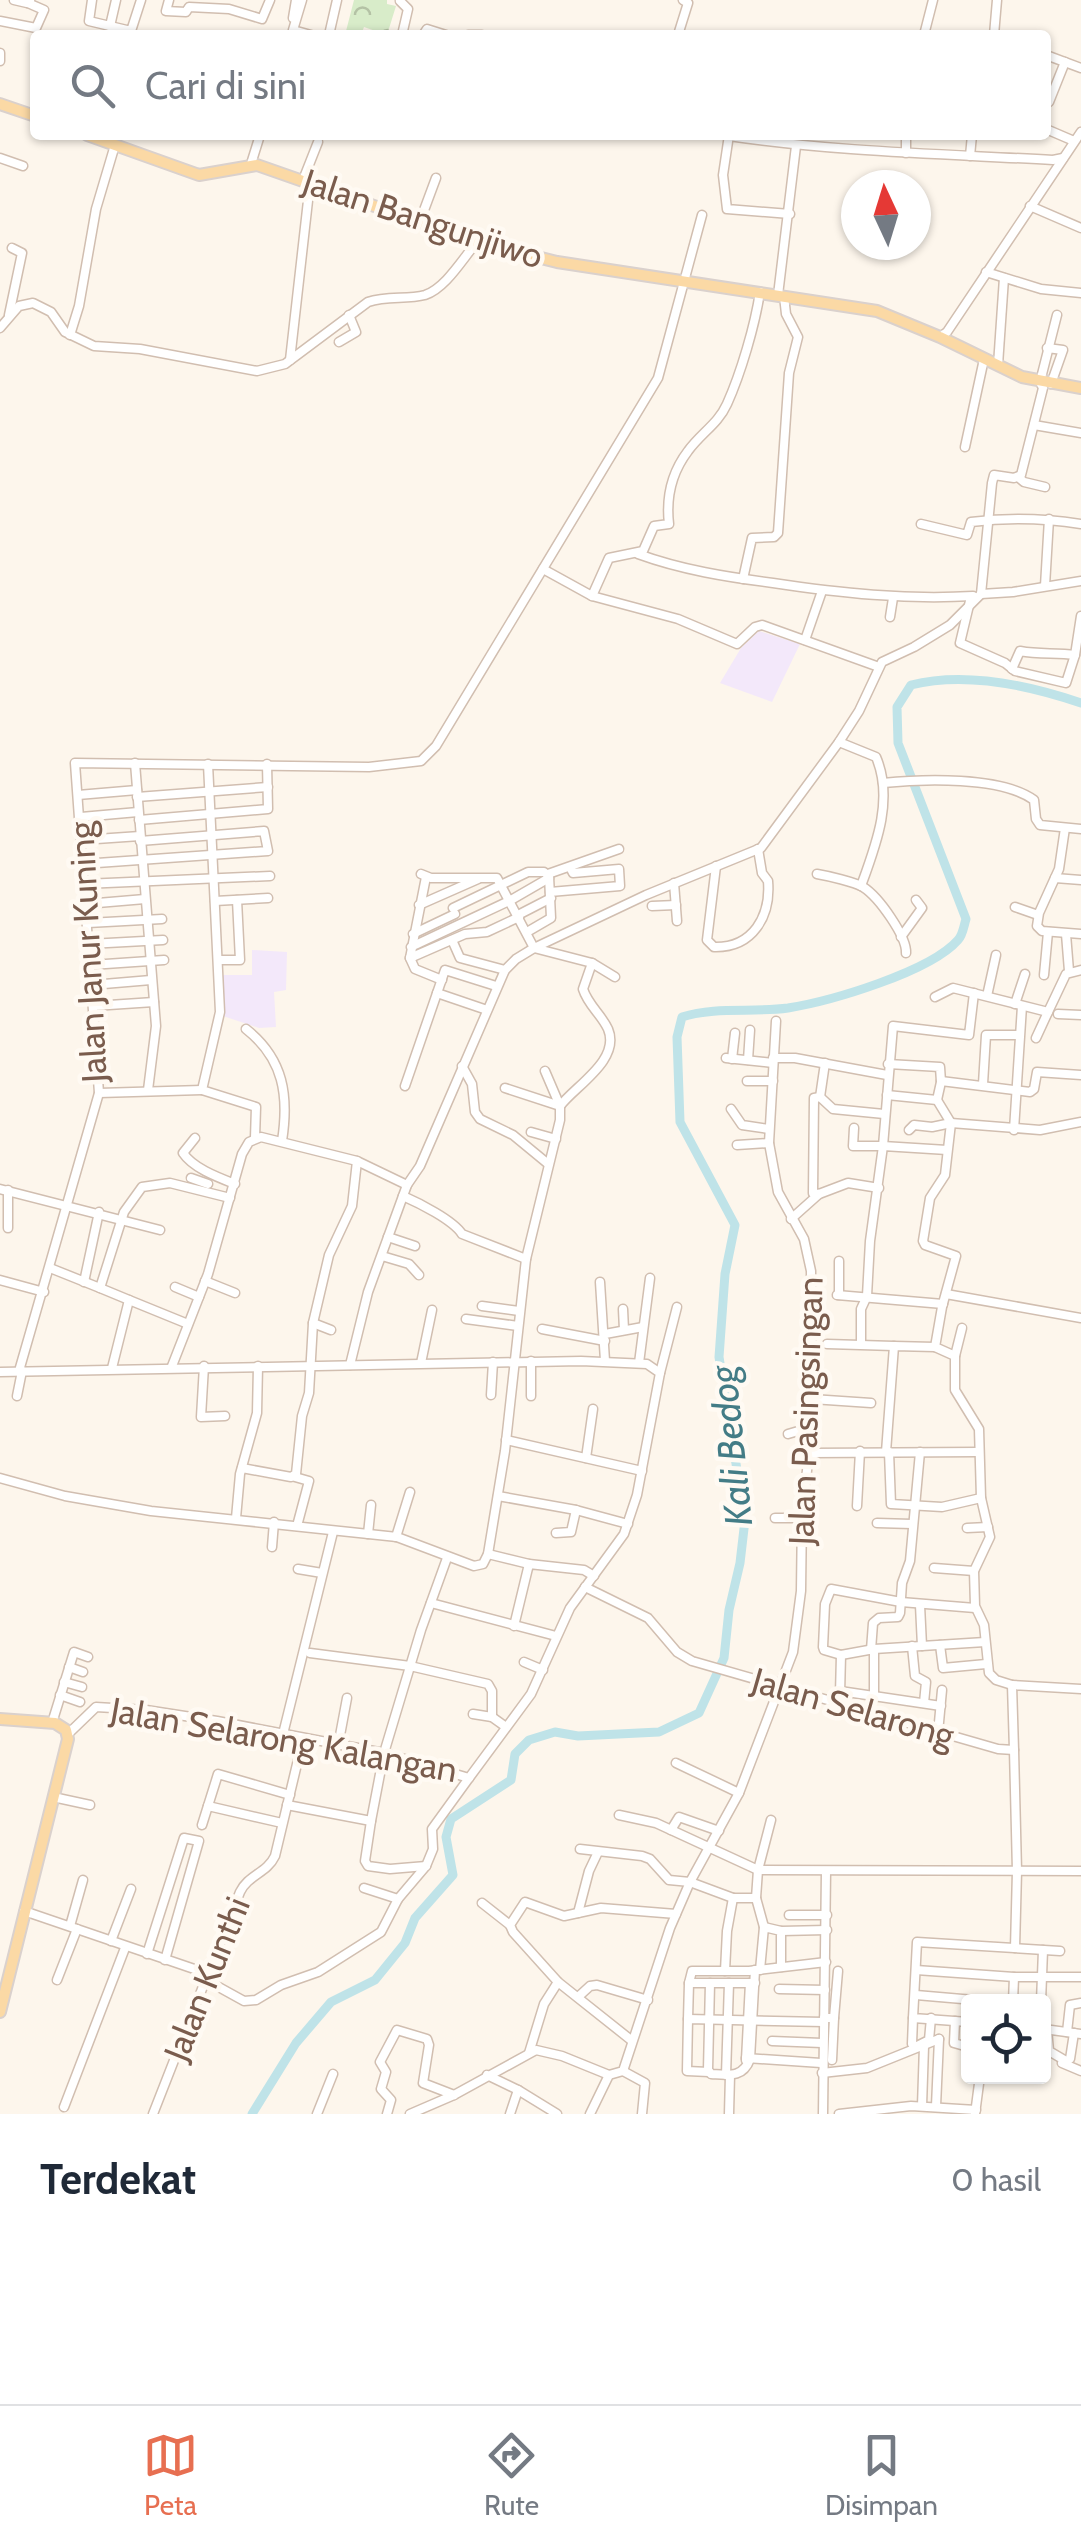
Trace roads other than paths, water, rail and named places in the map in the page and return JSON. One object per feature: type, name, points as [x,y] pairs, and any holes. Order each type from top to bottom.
[{"type":"main road","points":[[1,108],[30,115]]},
{"type":"main road","name":"Jalan Bangunjiwo","points":[[106,140],[199,175],[251,164],[477,242],[556,262],[877,311],[945,336],[998,365],[1046,383],[1081,388]]},
{"type":"main road","points":[[0,1718],[52,1723],[68,1734],[0,2012]]},
{"type":"street","points":[[0,20],[36,28],[44,10],[29,1],[14,0]]},
{"type":"street","points":[[92,0],[88,20],[129,30]]},
{"type":"street","points":[[102,30],[116,0]]},
{"type":"street","points":[[134,30],[141,0]]},
{"type":"street","points":[[168,0],[166,11],[186,12],[190,3],[238,10],[262,19],[270,0]]},
{"type":"street","points":[[293,30],[299,0]]},
{"type":"street","points":[[330,30],[337,0]]},
{"type":"street","points":[[925,30],[933,0]]},
{"type":"street","points":[[994,30],[997,0]]},
{"type":"street","points":[[400,1],[408,8],[403,30]]},
{"type":"street","points":[[679,30],[686,2]]},
{"type":"street","points":[[1051,56],[1081,68]]},
{"type":"street","points":[[1051,97],[1064,62]]},
{"type":"street","points":[[1051,132],[1081,152]]},
{"type":"street","points":[[945,336],[1057,162],[1081,132]]},
{"type":"street","points":[[251,164],[258,140]]},
{"type":"street","points":[[728,140],[723,175],[728,209],[790,214]]},
{"type":"street","points":[[756,140],[796,146],[1057,162]]},
{"type":"street","points":[[906,140],[906,153]]},
{"type":"street","points":[[970,156],[972,140]]},
{"type":"street","points":[[290,360],[306,182],[318,142]]},
{"type":"street","points":[[70,335],[96,209],[115,145]]},
{"type":"street","points":[[743,579],[752,538],[774,538],[778,533],[789,373],[798,337],[781,296],[796,146]]},
{"type":"street","points":[[0,158],[23,166]]},
{"type":"street","points":[[420,221],[436,178]]},
{"type":"street","points":[[1030,206],[1081,228]]},
{"type":"street","points":[[148,1090],[156,1026],[134,763],[369,767],[421,761],[436,746],[658,378],[702,215]]},
{"type":"street","points":[[10,311],[26,303],[44,306],[70,335],[94,346],[140,349],[247,372],[275,369],[349,315],[383,296],[429,294],[477,242]]},
{"type":"street","points":[[0,328],[10,311],[22,253],[12,248]]},
{"type":"street","points":[[986,272],[1041,288],[1081,293]]},
{"type":"street","points":[[998,365],[1004,278]]},
{"type":"street","points":[[638,554],[647,546],[654,526],[668,524],[666,499],[686,453],[714,426],[728,403],[754,324],[760,292]]},
{"type":"street","points":[[0,302],[10,311]]},
{"type":"street","points":[[340,342],[355,334],[349,315]]},
{"type":"street","points":[[1046,383],[1047,348],[1056,315]]},
{"type":"street","points":[[1018,477],[1042,388],[1063,351],[1047,348]]},
{"type":"street","points":[[965,447],[984,359]]},
{"type":"street","points":[[1034,425],[1077,432],[1072,445]]},
{"type":"street","points":[[1045,487],[1018,477],[994,475],[975,597],[960,644],[1012,669],[1066,682],[1081,616]]},
{"type":"street","points":[[921,524],[967,535],[972,522],[988,519],[1048,519],[1081,524]]},
{"type":"street","points":[[1044,586],[1048,519]]},
{"type":"street","points":[[592,596],[608,558],[638,554],[696,572],[800,589],[893,598],[975,597],[1081,581]]},
{"type":"street","points":[[542,569],[592,596],[678,619],[737,644],[760,625],[875,665]]},
{"type":"street","points":[[804,640],[822,591]]},
{"type":"street","points":[[350,1365],[354,1338],[402,1196],[420,1166],[505,970],[534,948],[758,850],[860,712],[875,665],[914,648],[950,625],[975,597]]},
{"type":"street","points":[[890,617],[893,598]]},
{"type":"street","points":[[1012,669],[1020,652],[1075,655]]},
{"type":"street","points":[[839,742],[876,757],[883,784],[883,813],[861,886]]},
{"type":"street","name":"Jalan Janur Kuning","points":[[17,1396],[99,1093],[75,763],[134,763]]},
{"type":"street","points":[[202,1090],[219,1017],[208,764]]},
{"type":"street","points":[[80,817],[269,809],[267,764]]},
{"type":"street","points":[[883,784],[930,778],[978,784],[1028,796],[1034,800],[1038,823],[1081,830]]},
{"type":"street","points":[[78,794],[268,787]]},
{"type":"street","points":[[1064,828],[1055,878],[1038,916],[1038,930],[1081,934]]},
{"type":"street","points":[[82,840],[265,832],[268,852],[83,864]]},
{"type":"street","points":[[411,947],[463,929],[549,876],[619,849]]},
{"type":"street","points":[[716,866],[707,936],[711,946],[722,948],[748,939],[766,910],[768,880],[762,873],[758,850]]},
{"type":"street","points":[[463,929],[487,932],[550,895],[620,886],[619,868],[573,873],[570,868]]},
{"type":"street","points":[[413,934],[528,872],[549,876]]},
{"type":"street","points":[[817,874],[861,886],[884,908],[908,948],[906,953]]},
{"type":"street","points":[[84,884],[270,876]]},
{"type":"street","points":[[442,980],[415,969],[410,958],[423,876],[496,877],[534,948]]},
{"type":"street","points":[[527,932],[552,918],[549,876]]},
{"type":"street","points":[[420,905],[482,877]]},
{"type":"street","points":[[423,888],[439,878]]},
{"type":"street","points":[[1055,878],[1081,880]]},
{"type":"street","points":[[674,884],[677,921]]},
{"type":"street","points":[[446,893],[463,929]]},
{"type":"street","points":[[216,902],[268,898]]},
{"type":"street","points":[[86,904],[145,900]]},
{"type":"street","points":[[219,960],[240,960],[236,900]]},
{"type":"street","points":[[901,936],[922,908],[916,900]]},
{"type":"street","points":[[652,906],[676,905]]},
{"type":"street","points":[[1015,907],[1038,916]]},
{"type":"street","points":[[88,923],[162,919]]},
{"type":"street","points":[[410,958],[452,940],[463,929]]},
{"type":"street","points":[[1044,975],[1048,932]]},
{"type":"street","points":[[1036,1038],[1053,1013],[1069,971],[1066,934]]},
{"type":"street","points":[[89,944],[163,940]]},
{"type":"street","points":[[452,940],[460,958],[505,970]]},
{"type":"street","points":[[534,948],[592,963],[615,978]]},
{"type":"street","points":[[987,996],[996,955]]},
{"type":"street","points":[[91,964],[164,960]]},
{"type":"street","points":[[560,1106],[600,1066],[610,1042],[608,1031],[583,989],[592,963]]},
{"type":"street","points":[[406,1086],[447,969],[496,986]]},
{"type":"street","points":[[1069,971],[1081,970]]},
{"type":"street","points":[[1014,1130],[1018,1005],[1024,974]]},
{"type":"street","points":[[92,985],[150,980]]},
{"type":"street","points":[[935,997],[950,988],[1081,1016]]},
{"type":"street","points":[[437,993],[486,1010]]},
{"type":"street","points":[[970,1035],[974,994]]},
{"type":"street","points":[[94,1006],[154,1005]]},
{"type":"street","name":"Jalan Pasingsingan","points":[[622,2071],[676,1914],[715,1848],[719,1831],[784,1688],[799,1614],[802,1518],[815,1452],[812,1427],[817,1399],[810,1259],[794,1217],[778,1192],[769,1143],[776,1021]]},
{"type":"street","points":[[861,1344],[861,1310],[867,1296],[893,1026],[1018,1036]]},
{"type":"street","points":[[246,1029],[272,1055],[280,1074],[287,1110],[282,1141]]},
{"type":"street","points":[[748,1060],[750,1030]]},
{"type":"street","points":[[735,1033],[729,1058],[825,1062],[888,1075]]},
{"type":"street","points":[[983,1084],[986,1035]]},
{"type":"street","points":[[820,1097],[825,1062]]},
{"type":"street","points":[[888,1064],[939,1067],[942,1080],[937,1100],[951,1123],[944,1178],[927,1208],[923,1241],[925,1246],[956,1256],[935,1347]]},
{"type":"street","points":[[462,1066],[472,1084],[475,1112],[480,1119],[513,1135],[547,1164]]},
{"type":"street","points":[[0,1478],[65,1496],[151,1511],[396,1537],[478,1566],[488,1554],[498,1496],[526,1259],[556,1138],[560,1106],[545,1071]]},
{"type":"street","points":[[942,1080],[1033,1091],[1036,1073],[1081,1074]]},
{"type":"street","points":[[747,1081],[772,1081]]},
{"type":"street","points":[[505,1088],[560,1106]]},
{"type":"street","points":[[99,1093],[202,1090],[256,1107],[254,1138],[244,1148],[205,1282],[172,1366]]},
{"type":"street","points":[[887,1095],[937,1100]]},
{"type":"street","points":[[820,1097],[831,1108],[884,1114]]},
{"type":"street","points":[[819,1194],[813,1192],[812,1144],[814,1098],[820,1097]]},
{"type":"street","points":[[731,1109],[742,1125],[769,1129]]},
{"type":"street","points":[[909,1130],[914,1125],[934,1127],[951,1123],[1049,1130],[1081,1122]]},
{"type":"street","points":[[854,1128],[853,1146],[947,1150]]},
{"type":"street","points":[[532,1132],[556,1138]]},
{"type":"street","points":[[196,1138],[183,1156],[208,1184]]},
{"type":"street","points":[[254,1138],[282,1141],[357,1161],[407,1185]]},
{"type":"street","points":[[737,1146],[769,1143]]},
{"type":"street","points":[[295,1477],[302,1416],[309,1393],[313,1323],[329,1255],[352,1206],[357,1161]]},
{"type":"street","points":[[191,1178],[230,1198]]},
{"type":"street","points":[[100,1288],[122,1218],[145,1185],[234,1184]]},
{"type":"street","points":[[794,1217],[819,1194],[845,1184],[878,1188]]},
{"type":"street","points":[[8,1228],[4,1189],[160,1230]]},
{"type":"street","points":[[402,1196],[430,1208],[462,1234],[526,1259]]},
{"type":"street","points":[[84,1282],[99,1212]]},
{"type":"street","points":[[388,1237],[415,1246]]},
{"type":"street","points":[[382,1256],[410,1264],[419,1274]]},
{"type":"street","points":[[839,1262],[838,1295],[944,1299],[1081,1318]]},
{"type":"street","points":[[50,1268],[188,1324]]},
{"type":"street","points":[[639,1363],[650,1278]]},
{"type":"street","points":[[0,1280],[44,1292]]},
{"type":"street","points":[[205,1282],[236,1293]]},
{"type":"street","points":[[600,1282],[606,1361]]},
{"type":"street","points":[[175,1287],[199,1296]]},
{"type":"street","points":[[112,1368],[129,1300]]},
{"type":"street","points":[[482,1306],[519,1311]]},
{"type":"street","name":"Jalan Selarong Kalangan","points":[[68,1734],[89,1711],[104,1706],[217,1721],[384,1754],[469,1778],[531,1694],[556,1636],[628,1524],[677,1306]]},
{"type":"street","points":[[623,1309],[624,1330]]},
{"type":"street","points":[[421,1363],[432,1310]]},
{"type":"street","points":[[466,1318],[518,1326]]},
{"type":"street","points":[[313,1323],[332,1330]]},
{"type":"street","points":[[542,1329],[605,1337],[644,1327]]},
{"type":"street","points":[[962,1328],[954,1390],[978,1429],[981,1498],[989,1540],[974,1571],[986,1664],[992,1677],[1012,1685],[1081,1690]]},
{"type":"street","points":[[581,1361],[582,1337]]},
{"type":"street","points":[[827,1344],[935,1347],[956,1356]]},
{"type":"street","points":[[894,1346],[888,1452],[890,1502],[913,1507],[959,1505],[981,1498]]},
{"type":"street","points":[[0,1372],[606,1361],[654,1366],[660,1373]]},
{"type":"street","points":[[491,1395],[494,1362]]},
{"type":"street","points":[[530,1396],[531,1362]]},
{"type":"street","points":[[204,1366],[202,1417],[226,1416]]},
{"type":"street","points":[[236,1518],[242,1468],[258,1412],[258,1366]]},
{"type":"street","points":[[817,1399],[871,1403]]},
{"type":"street","points":[[586,1458],[593,1409]]},
{"type":"street","points":[[788,1434],[812,1427]]},
{"type":"street","points":[[506,1440],[642,1471]]},
{"type":"street","points":[[815,1452],[979,1452]]},
{"type":"street","points":[[857,1506],[860,1452]]},
{"type":"street","points":[[874,1695],[873,1623],[879,1618],[898,1617],[902,1584],[910,1561],[920,1452]]},
{"type":"street","points":[[242,1468],[310,1480],[297,1526]]},
{"type":"street","points":[[396,1537],[410,1492]]},
{"type":"street","points":[[498,1496],[628,1524]]},
{"type":"street","points":[[368,1534],[371,1505]]},
{"type":"street","points":[[556,1533],[570,1533],[576,1510]]},
{"type":"street","points":[[774,1518],[802,1518]]},
{"type":"street","points":[[272,1547],[274,1522]]},
{"type":"street","points":[[877,1523],[912,1524]]},
{"type":"street","points":[[967,1528],[988,1526]]},
{"type":"street","points":[[282,1734],[334,1532]]},
{"type":"street","points":[[488,1554],[529,1564],[584,1570],[594,1576]]},
{"type":"street","points":[[426,1866],[390,1869],[368,1866],[365,1861],[384,1754],[447,1558]]},
{"type":"street","points":[[514,1626],[529,1564]]},
{"type":"street","points":[[934,1568],[974,1571]]},
{"type":"street","points":[[298,1570],[322,1572]]},
{"type":"street","name":"Jalan Selarong","points":[[585,1587],[637,1610],[657,1626],[680,1656],[998,1750],[1014,1750]]},
{"type":"street","points":[[976,1608],[901,1602],[860,1592],[829,1590],[824,1650],[841,1655],[985,1642]]},
{"type":"street","points":[[432,1603],[556,1636]]},
{"type":"street","points":[[920,1604],[915,1676],[926,1682],[924,1704]]},
{"type":"street","points":[[940,1645],[943,1668],[986,1664]]},
{"type":"street","points":[[52,1723],[74,1652],[88,1657]]},
{"type":"street","points":[[310,1653],[410,1666],[488,1684],[492,1691],[492,1717]]},
{"type":"street","points":[[840,1704],[841,1655]]},
{"type":"street","points":[[524,1662],[543,1670]]},
{"type":"street","points":[[69,1667],[84,1672]]},
{"type":"street","points":[[64,1682],[82,1687]]},
{"type":"street","points":[[1012,1685],[1015,1948]]},
{"type":"street","points":[[938,1733],[942,1690]]},
{"type":"street","points":[[840,1691],[941,1706]]},
{"type":"street","points":[[60,1696],[80,1702]]},
{"type":"street","points":[[338,1746],[346,1698]]},
{"type":"street","points":[[473,1714],[492,1717],[506,1726]]},
{"type":"street","name":"Jalan Kunthi","points":[[153,2114],[243,1885],[273,1860],[303,1739]]},
{"type":"street","points":[[676,1763],[739,1793]]},
{"type":"street","points":[[202,1825],[218,1774],[290,1794]]},
{"type":"street","points":[[24,1910],[208,1977],[244,2001],[256,2000],[280,1984],[318,1972],[381,1932],[398,1899],[426,1866],[433,1849],[432,1830],[469,1778]]},
{"type":"street","points":[[53,1797],[90,1805]]},
{"type":"street","points":[[287,1805],[370,1821]]},
{"type":"street","points":[[208,1806],[282,1823]]},
{"type":"street","points":[[619,1815],[656,1823],[758,1870],[1081,1871]]},
{"type":"street","points":[[670,1830],[680,1817],[719,1831]]},
{"type":"street","points":[[771,1820],[758,1870],[756,1898],[764,1927],[758,1970],[752,1982],[748,2060],[738,2074],[686,2070],[692,1970],[758,1970],[826,1962]]},
{"type":"street","points":[[146,1954],[184,1838],[199,1841],[164,1960]]},
{"type":"street","points":[[580,1849],[642,1856],[650,1859],[668,1880],[693,1883],[733,1898],[756,1898]]},
{"type":"street","points":[[578,1913],[598,1852]]},
{"type":"street","points":[[823,2114],[826,1871]]},
{"type":"street","points":[[57,1980],[84,1880]]},
{"type":"street","points":[[364,1888],[398,1899]]},
{"type":"street","points":[[111,1941],[132,1889]]},
{"type":"street","points":[[166,1894],[184,1899]]},
{"type":"street","points":[[725,1971],[726,1931],[733,1898]]},
{"type":"street","points":[[482,1902],[510,1925],[558,1982],[630,2043]]},
{"type":"street","points":[[510,1925],[523,1902],[564,1916],[600,1908],[676,1914]]},
{"type":"street","points":[[789,1916],[827,1915]]},
{"type":"street","points":[[764,1927],[782,1931],[827,1930]]},
{"type":"street","points":[[781,1967],[782,1931]]},
{"type":"street","points":[[931,2018],[929,2040],[913,2047],[915,1946],[920,1941],[1060,1950]]},
{"type":"street","points":[[64,2107],[125,1948]]},
{"type":"street","points":[[1042,1994],[1043,1950]]},
{"type":"street","points":[[916,1970],[1081,1977]]},
{"type":"street","points":[[832,2060],[838,1971]]},
{"type":"street","points":[[1013,1994],[1014,1977]]},
{"type":"street","points":[[529,2053],[544,2004],[558,1982]]},
{"type":"street","points":[[689,1983],[752,1982]]},
{"type":"street","points":[[708,2070],[710,1983]]},
{"type":"street","points":[[729,1983],[729,2114]]},
{"type":"street","points":[[578,1997],[590,1986],[597,1986],[648,2000]]},
{"type":"street","points":[[780,1989],[825,1990]]},
{"type":"street","points":[[916,1995],[961,1999]]},
{"type":"street","points":[[1051,2052],[1068,2061],[1074,2033],[1070,2004],[1081,2003]]},
{"type":"street","points":[[913,2017],[961,2021]]},
{"type":"street","points":[[688,2019],[834,2018]]},
{"type":"street","points":[[772,2061],[773,2021]]},
{"type":"street","points":[[955,2021],[954,2043],[961,2046]]},
{"type":"street","points":[[386,2114],[391,2100],[381,2089],[386,2072],[380,2062],[397,2030],[427,2039],[423,2084],[454,2095]]},
{"type":"street","points":[[748,2060],[822,2068],[868,2068],[938,2039]]},
{"type":"street","points":[[938,2039],[950,2049],[961,2049]]},
{"type":"street","points":[[938,2039],[939,2109]]},
{"type":"street","points":[[772,2041],[822,2043]]},
{"type":"street","points":[[922,2106],[924,2046]]},
{"type":"street","points":[[410,2114],[454,2095],[529,2053],[547,2051],[609,2074],[622,2071],[645,2083],[642,2114]]},
{"type":"street","points":[[1051,2054],[1081,2071]]},
{"type":"street","points":[[318,2114],[333,2074]]},
{"type":"street","points":[[590,2114],[609,2074]]},
{"type":"street","points":[[488,2075],[557,2114]]},
{"type":"street","points":[[839,2114],[922,2106],[975,2112],[979,2084]]},
{"type":"street","points":[[510,2114],[518,2090]]},
{"type":"waterway","name":"Kali Bedog","points":[[252,2114],[296,2043],[331,2002],[375,1980],[405,1943],[415,1918],[453,1875],[446,1837],[451,1819],[511,1780],[515,1754],[529,1740],[555,1732],[578,1736],[659,1732],[699,1713],[724,1658],[745,1520],[719,1357],[725,1274],[735,1225],[680,1122],[677,1037],[682,1017],[788,1008],[829,999],[903,974],[944,952],[960,938],[966,919],[898,743],[897,707],[911,685],[953,679],[997,682],[1081,703]]}]
